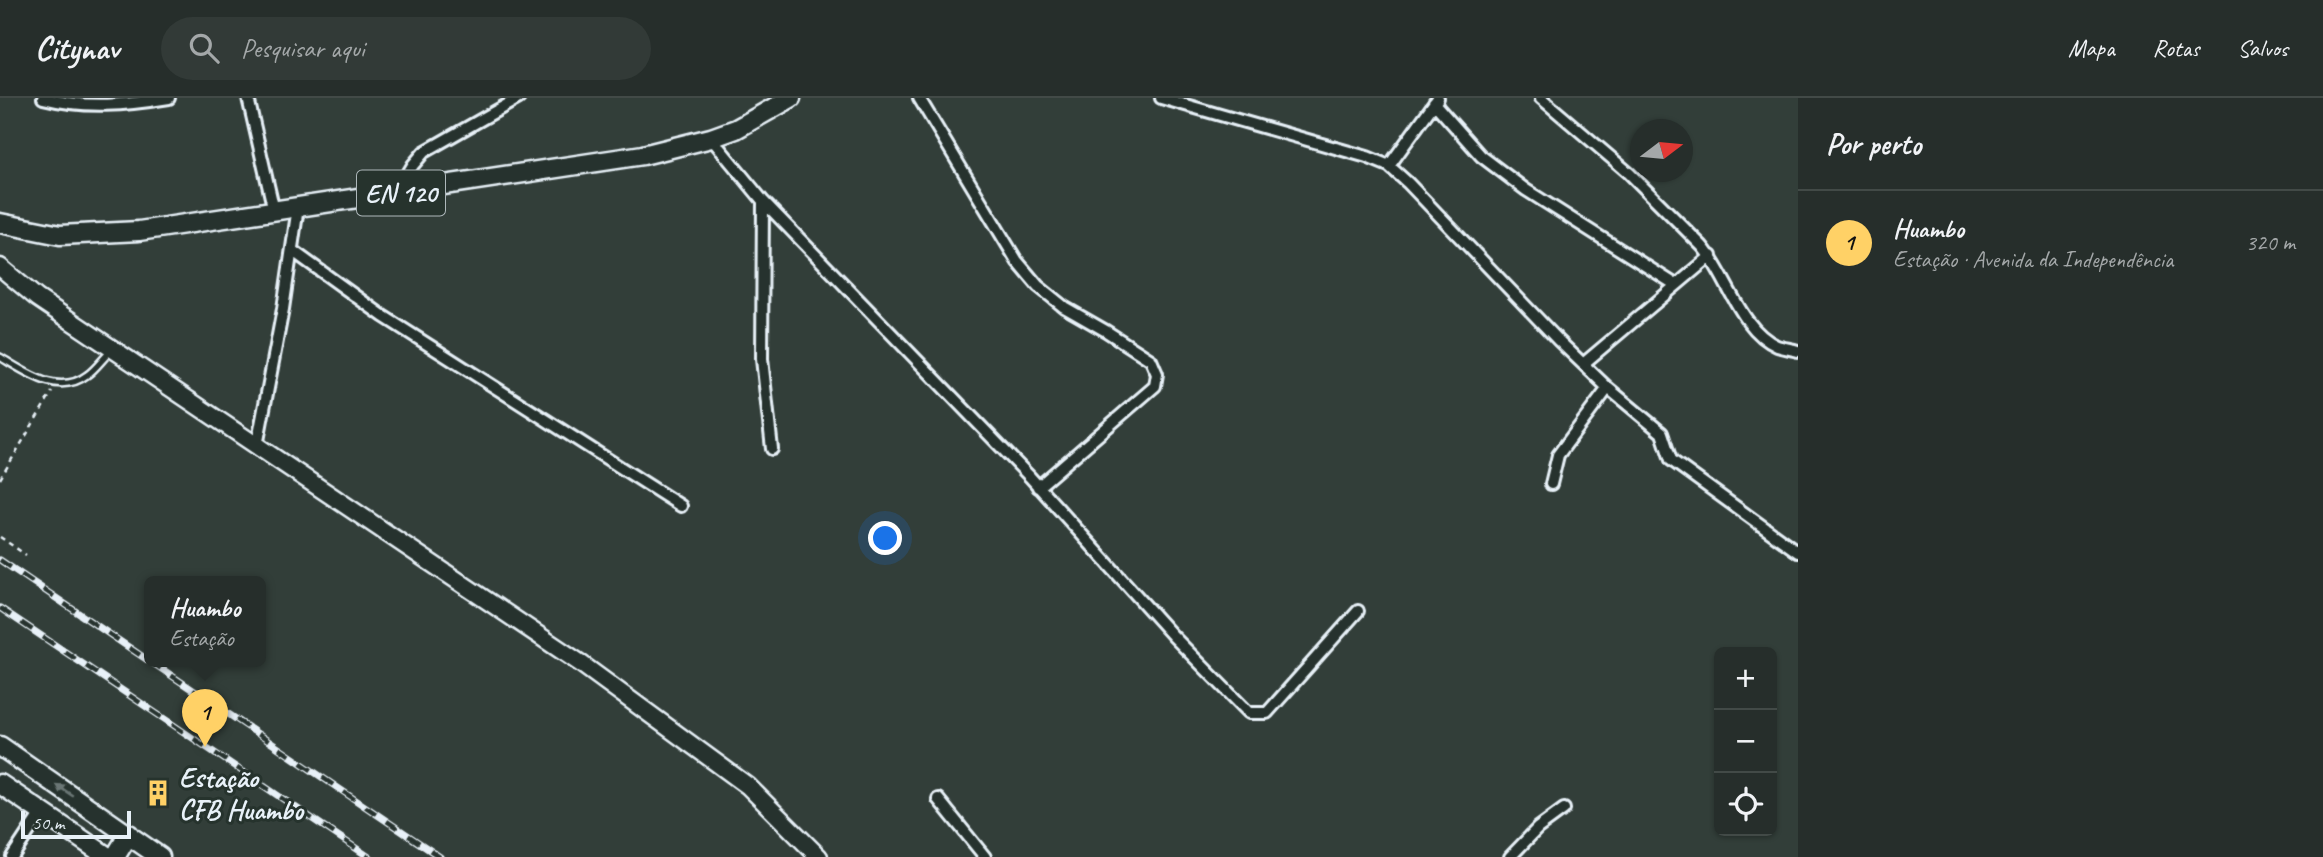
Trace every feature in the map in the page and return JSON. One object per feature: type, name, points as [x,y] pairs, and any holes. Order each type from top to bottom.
[{"type":"main road","name":"EN 120","points":[[0,223],[61,235],[139,231],[643,155],[711,138],[744,124],[791,98]]},
{"type":"main road","points":[[0,746],[160,857]]},
{"type":"main road","points":[[0,784],[108,857]]},
{"type":"main road","points":[[115,857],[129,834]]},
{"type":"street","points":[[43,98],[65,104],[121,106],[169,98]]},
{"type":"street","points":[[248,98],[274,211]]},
{"type":"street","points":[[396,193],[413,164],[424,152],[519,98]]},
{"type":"street","points":[[919,98],[1017,261],[1038,286],[1064,307],[1151,360],[1157,374],[1155,386],[1038,487]]},
{"type":"street","points":[[1541,98],[1629,173],[1711,256],[1751,326],[1775,345],[1798,351]]},
{"type":"street","points":[[1168,99],[1367,157],[1389,166],[1444,219],[1583,364],[1662,433],[1671,460],[1798,552]]},
{"type":"street","points":[[1389,166],[1436,100],[1482,156],[1517,184],[1676,285]]},
{"type":"street","points":[[711,138],[763,201],[1038,487],[1164,626],[1249,713],[1267,713],[1358,611]]},
{"type":"street","points":[[763,201],[762,359],[772,449]]},
{"type":"street","points":[[257,446],[293,251],[298,207]]},
{"type":"street","points":[[293,251],[383,316],[681,506]]},
{"type":"street","points":[[1583,364],[1711,256]]},
{"type":"street","points":[[0,267],[37,298],[580,663],[671,728],[748,786],[819,857]]},
{"type":"street","points":[[1550,484],[1558,455],[1608,388]]},
{"type":"street","points":[[938,799],[985,857]]},
{"type":"street","points":[[1510,857],[1538,828],[1564,809]]},
{"type":"street","points":[[12,857],[41,813]]},
{"type":"lane","points":[[0,357],[39,380],[61,385],[86,377],[113,348]]},
{"type":"path","points":[[0,480],[57,384]]},
{"type":"path","points":[[0,537],[26,555]]},
{"type":"railway","points":[[0,560],[144,658]]},
{"type":"railway","points":[[0,608],[369,857]]},
{"type":"railway","points":[[159,667],[440,857]]},
{"type":"place","name":"Huambo","points":[[205,747]]},
{"type":"place","name":"Estação CFB Huambo","points":[[158,793]]}]
